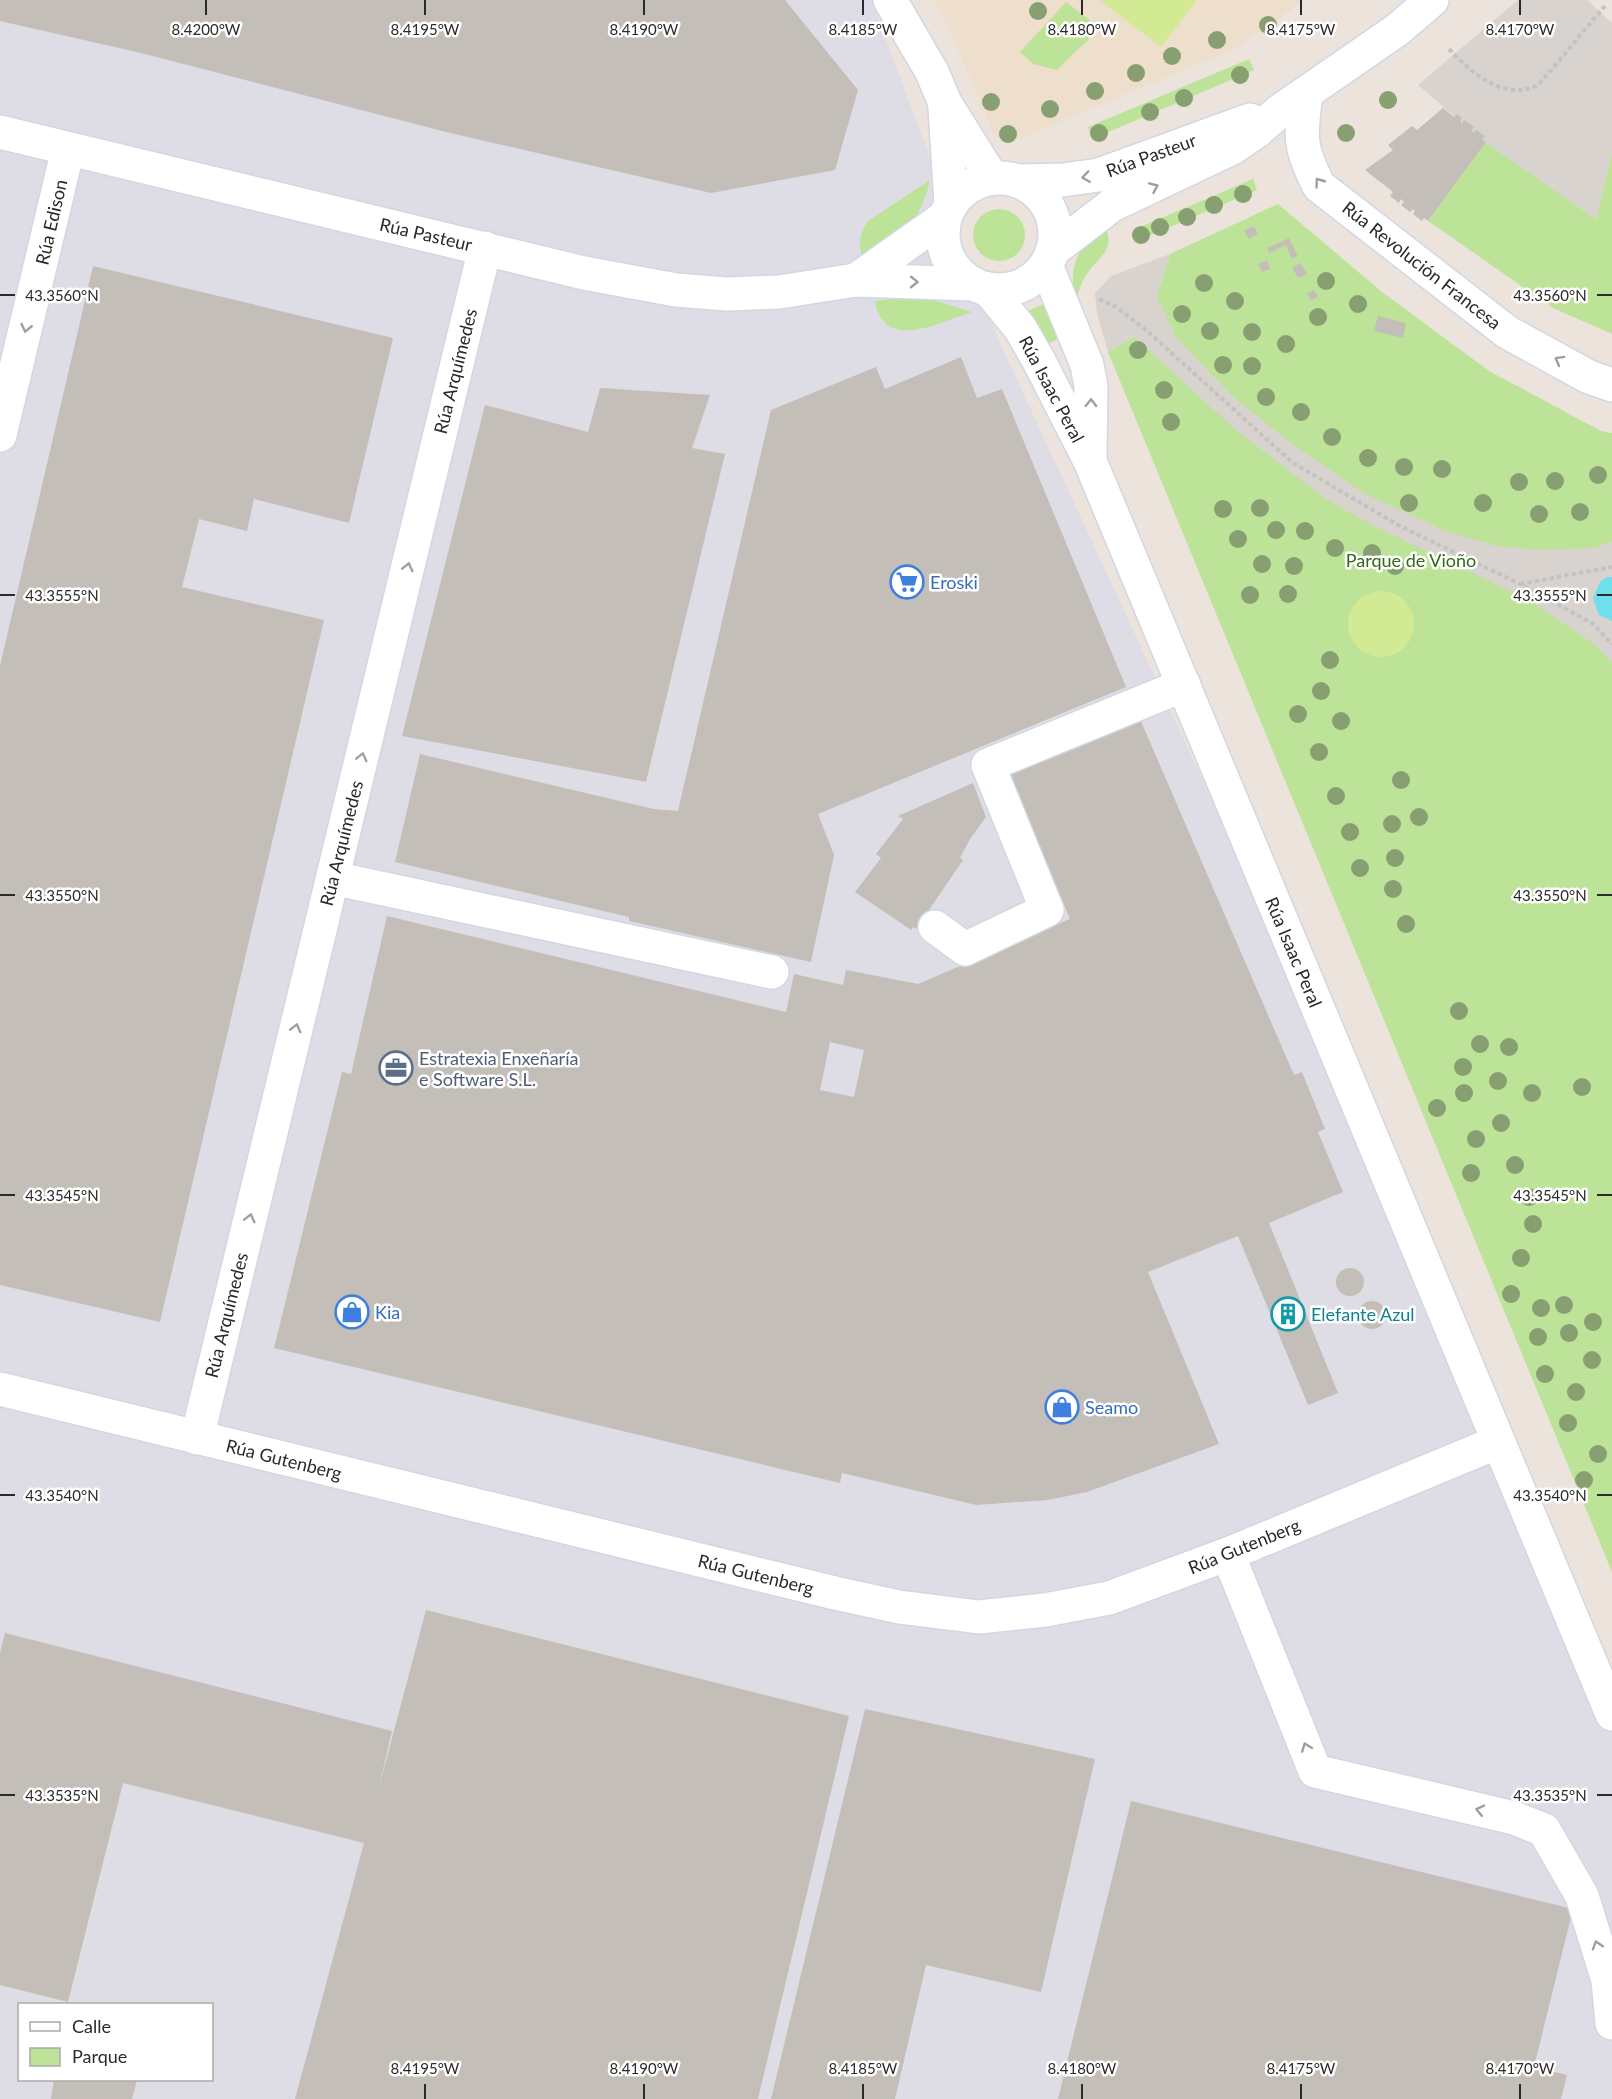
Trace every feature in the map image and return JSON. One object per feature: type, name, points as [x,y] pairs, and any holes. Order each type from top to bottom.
[{"type":"street","points":[[890,0],[932,72],[945,103],[1005,179],[1034,190],[1045,202],[1053,217],[1055,235],[1049,258],[1035,277],[1020,286],[1005,290],[981,286],[960,275],[944,248],[948,211],[945,103]]},
{"type":"street","name":"Rúa Pasteur","points":[[1049,258],[1112,205],[1232,148],[1396,30],[1432,0]]},
{"type":"street","name":"Rúa Pasteur","points":[[1005,179],[1063,180],[1099,175],[1293,102]]},
{"type":"street","name":"Rúa Revolución Francesa","points":[[1293,102],[1305,158],[1319,186],[1507,332],[1589,377],[1612,385]]},
{"type":"street","name":"Rúa Pasteur","points":[[0,132],[584,273],[676,290],[728,294],[779,292],[856,280],[981,286]]},
{"type":"street","name":"Rúa Edison","points":[[0,435],[69,149]]},
{"type":"street","points":[[948,211],[969,187],[1005,179]]},
{"type":"street","name":"Rúa Pasteur","points":[[856,280],[948,211]]},
{"type":"street","name":"Rúa Arquímedes","points":[[197,1438],[485,248]]},
{"type":"street","name":"Rúa Isaac Peral","points":[[1049,258],[1087,365],[1091,386],[1090,462]]},
{"type":"street","name":"Rúa Isaac Peral","points":[[981,286],[1020,328],[1090,462],[1612,1714]]},
{"type":"street","points":[[935,927],[965,949],[1047,910],[988,765],[1184,685]]},
{"type":"street","points":[[333,878],[772,972]]},
{"type":"street","name":"Rúa Gutenberg","points":[[0,1389],[835,1593],[899,1607],[979,1617],[1045,1610],[1109,1598],[1228,1554],[1498,1442]]},
{"type":"street","points":[[1228,1554],[1315,1772],[1514,1818],[1544,1830],[1582,1896],[1608,1980],[1612,2023]]},
{"type":"path","points":[[1449,49],[1485,82],[1515,90],[1538,86],[1605,6]]},
{"type":"path","points":[[1095,296],[1116,307],[1146,330],[1293,463],[1401,526],[1520,584],[1592,623],[1612,644]]},
{"type":"path","points":[[1520,584],[1612,567]]},
{"type":"shaded area","points":[[0,0],[871,0],[999,341],[1492,1404],[1612,1709],[1612,2099],[0,2099]]},
{"type":"shaded area","points":[[933,0],[1303,0],[1274,23],[1233,49],[1012,142],[1003,141],[994,134],[948,26]]},
{"type":"shaded area","points":[[1518,0],[1587,0],[1612,23],[1612,152],[1596,219],[1482,140],[1418,85]]},
{"type":"shaded area","points":[[1170,254],[1157,295],[1175,336],[1231,395],[1292,444],[1365,494],[1446,531],[1496,546],[1542,550],[1594,548],[1612,542],[1612,662],[1594,644],[1529,600],[1372,525],[1326,499],[1236,430],[1134,337],[1108,352],[1097,313],[1095,293],[1111,276]]},
{"type":"green space","points":[[1100,0],[1197,0],[1161,47]]},
{"type":"green space","points":[[1066,2],[1100,28],[1057,70],[1033,64],[1020,52]]},
{"type":"green space","points":[[1249,59],[1254,70],[1092,139],[1088,127]]},
{"type":"green space","points":[[1486,142],[1596,219],[1612,152],[1612,334],[1553,308],[1428,221]]},
{"type":"green space","points":[[1253,179],[1257,190],[1137,241],[1133,230]]},
{"type":"green space","points":[[930,180],[926,196],[914,218],[898,233],[862,256],[860,237],[868,221]]},
{"type":"green space","name":"Parque de Vioño","points":[[1278,204],[1382,292],[1489,371],[1601,431],[1612,433],[1612,1572],[1108,352],[1146,330],[1170,254]]},
{"type":"green space","points":[[999,209],[1009,211],[1017,217],[1023,225],[1025,235],[1023,245],[1017,253],[1009,259],[999,261],[989,259],[981,253],[975,245],[973,235],[975,225],[981,217],[989,211]]},
{"type":"green space","points":[[1104,223],[1108,246],[1085,277],[1075,301],[1073,277],[1077,258]]},
{"type":"green space","points":[[906,297],[927,298],[972,312],[915,330],[901,330],[889,326],[880,317],[875,301]]},
{"type":"green space","points":[[1044,304],[1057,340],[1046,344],[1021,314]]},
{"type":"green space","points":[[1381,591],[1394,593],[1404,601],[1412,611],[1414,624],[1412,637],[1404,647],[1394,655],[1381,657],[1368,655],[1358,647],[1350,637],[1348,624],[1350,611],[1358,601],[1368,593]]},
{"type":"water","points":[[1607,577],[1612,577],[1612,621],[1599,615],[1593,598],[1600,582]]},
{"type":"building","points":[[0,0],[785,0],[858,90],[835,170],[711,193],[446,132],[141,53],[0,21]]},
{"type":"building","points":[[1443,108],[1454,117],[1457,114],[1462,118],[1460,121],[1462,124],[1464,120],[1474,127],[1471,130],[1474,133],[1476,130],[1485,136],[1482,140],[1486,142],[1428,221],[1424,218],[1422,221],[1413,214],[1415,211],[1413,209],[1410,212],[1401,205],[1404,202],[1401,199],[1399,203],[1390,196],[1393,192],[1365,170],[1393,150],[1388,145],[1412,126],[1417,130]]},
{"type":"building","points":[[1254,226],[1258,234],[1249,239],[1244,231]]},
{"type":"building","points":[[1289,238],[1298,256],[1292,259],[1286,245],[1269,253],[1267,248]]},
{"type":"building","points":[[1267,260],[1270,269],[1262,272],[1258,264]]},
{"type":"building","points":[[1301,263],[1307,274],[1298,278],[1292,267]]},
{"type":"building","points":[[93,266],[393,338],[349,523],[254,499],[247,531],[199,519],[182,587],[324,620],[160,1322],[0,1285],[0,666]]},
{"type":"building","points":[[1314,290],[1318,297],[1311,300],[1307,293]]},
{"type":"building","points":[[1378,316],[1406,323],[1403,338],[1374,331]]},
{"type":"building","name":"Eroski","points":[[961,357],[977,398],[1002,389],[1126,687],[818,814],[834,855],[811,962],[629,921],[629,917],[395,862],[420,754],[654,809],[678,811],[771,410],[876,367],[885,389]]},
{"type":"building","points":[[600,388],[710,395],[692,448],[725,454],[646,782],[402,736],[485,405],[588,432]]},
{"type":"building","points":[[1140,719],[1294,1075],[1302,1072],[1325,1129],[1318,1132],[1343,1192],[1269,1223],[1338,1393],[1308,1405],[1238,1236],[1148,1272],[1219,1444],[1087,1492],[1048,1500],[976,1505],[842,1473],[840,1483],[274,1348],[342,1072],[351,1074],[387,916],[786,1012],[794,974],[843,985],[846,970],[918,984],[1070,919],[1009,772]],"holes":[[[830,1042],[864,1050],[854,1097],[820,1090]]]},
{"type":"building","points":[[973,783],[986,817],[970,839],[960,858],[963,860],[916,929],[913,927],[911,930],[855,892],[881,858],[876,854],[903,819],[898,816]]},
{"type":"building","points":[[1350,1268],[1360,1272],[1364,1282],[1360,1292],[1350,1296],[1340,1292],[1336,1282],[1340,1272]]},
{"type":"building","points":[[1372,1301],[1382,1305],[1386,1315],[1382,1325],[1372,1329],[1362,1325],[1358,1315],[1362,1305]]},
{"type":"building","points":[[426,1610],[849,1716],[758,2099],[295,2099],[364,1843],[123,1783],[68,2002],[0,1985],[0,1653],[5,1633],[392,1731],[378,1791]]},
{"type":"building","points":[[865,1709],[1095,1759],[1041,1992],[926,1965],[895,2099],[771,2099]]},
{"type":"building","points":[[1131,1801],[1573,1909],[1534,2067],[1567,2075],[1561,2099],[1058,2099]]},
{"type":"building","points":[[54,2081],[137,2081],[132,2099],[51,2099]]},
{"type":"place","name":"Eroski","points":[[907,582]]},
{"type":"place","name":"Estratexia Enxeñaría e Software S.L.","points":[[396,1068]]},
{"type":"place","name":"Kia","points":[[352,1312]]},
{"type":"place","name":"Elefante Azul","points":[[1288,1314]]},
{"type":"place","name":"Seamo","points":[[1062,1407]]}]
